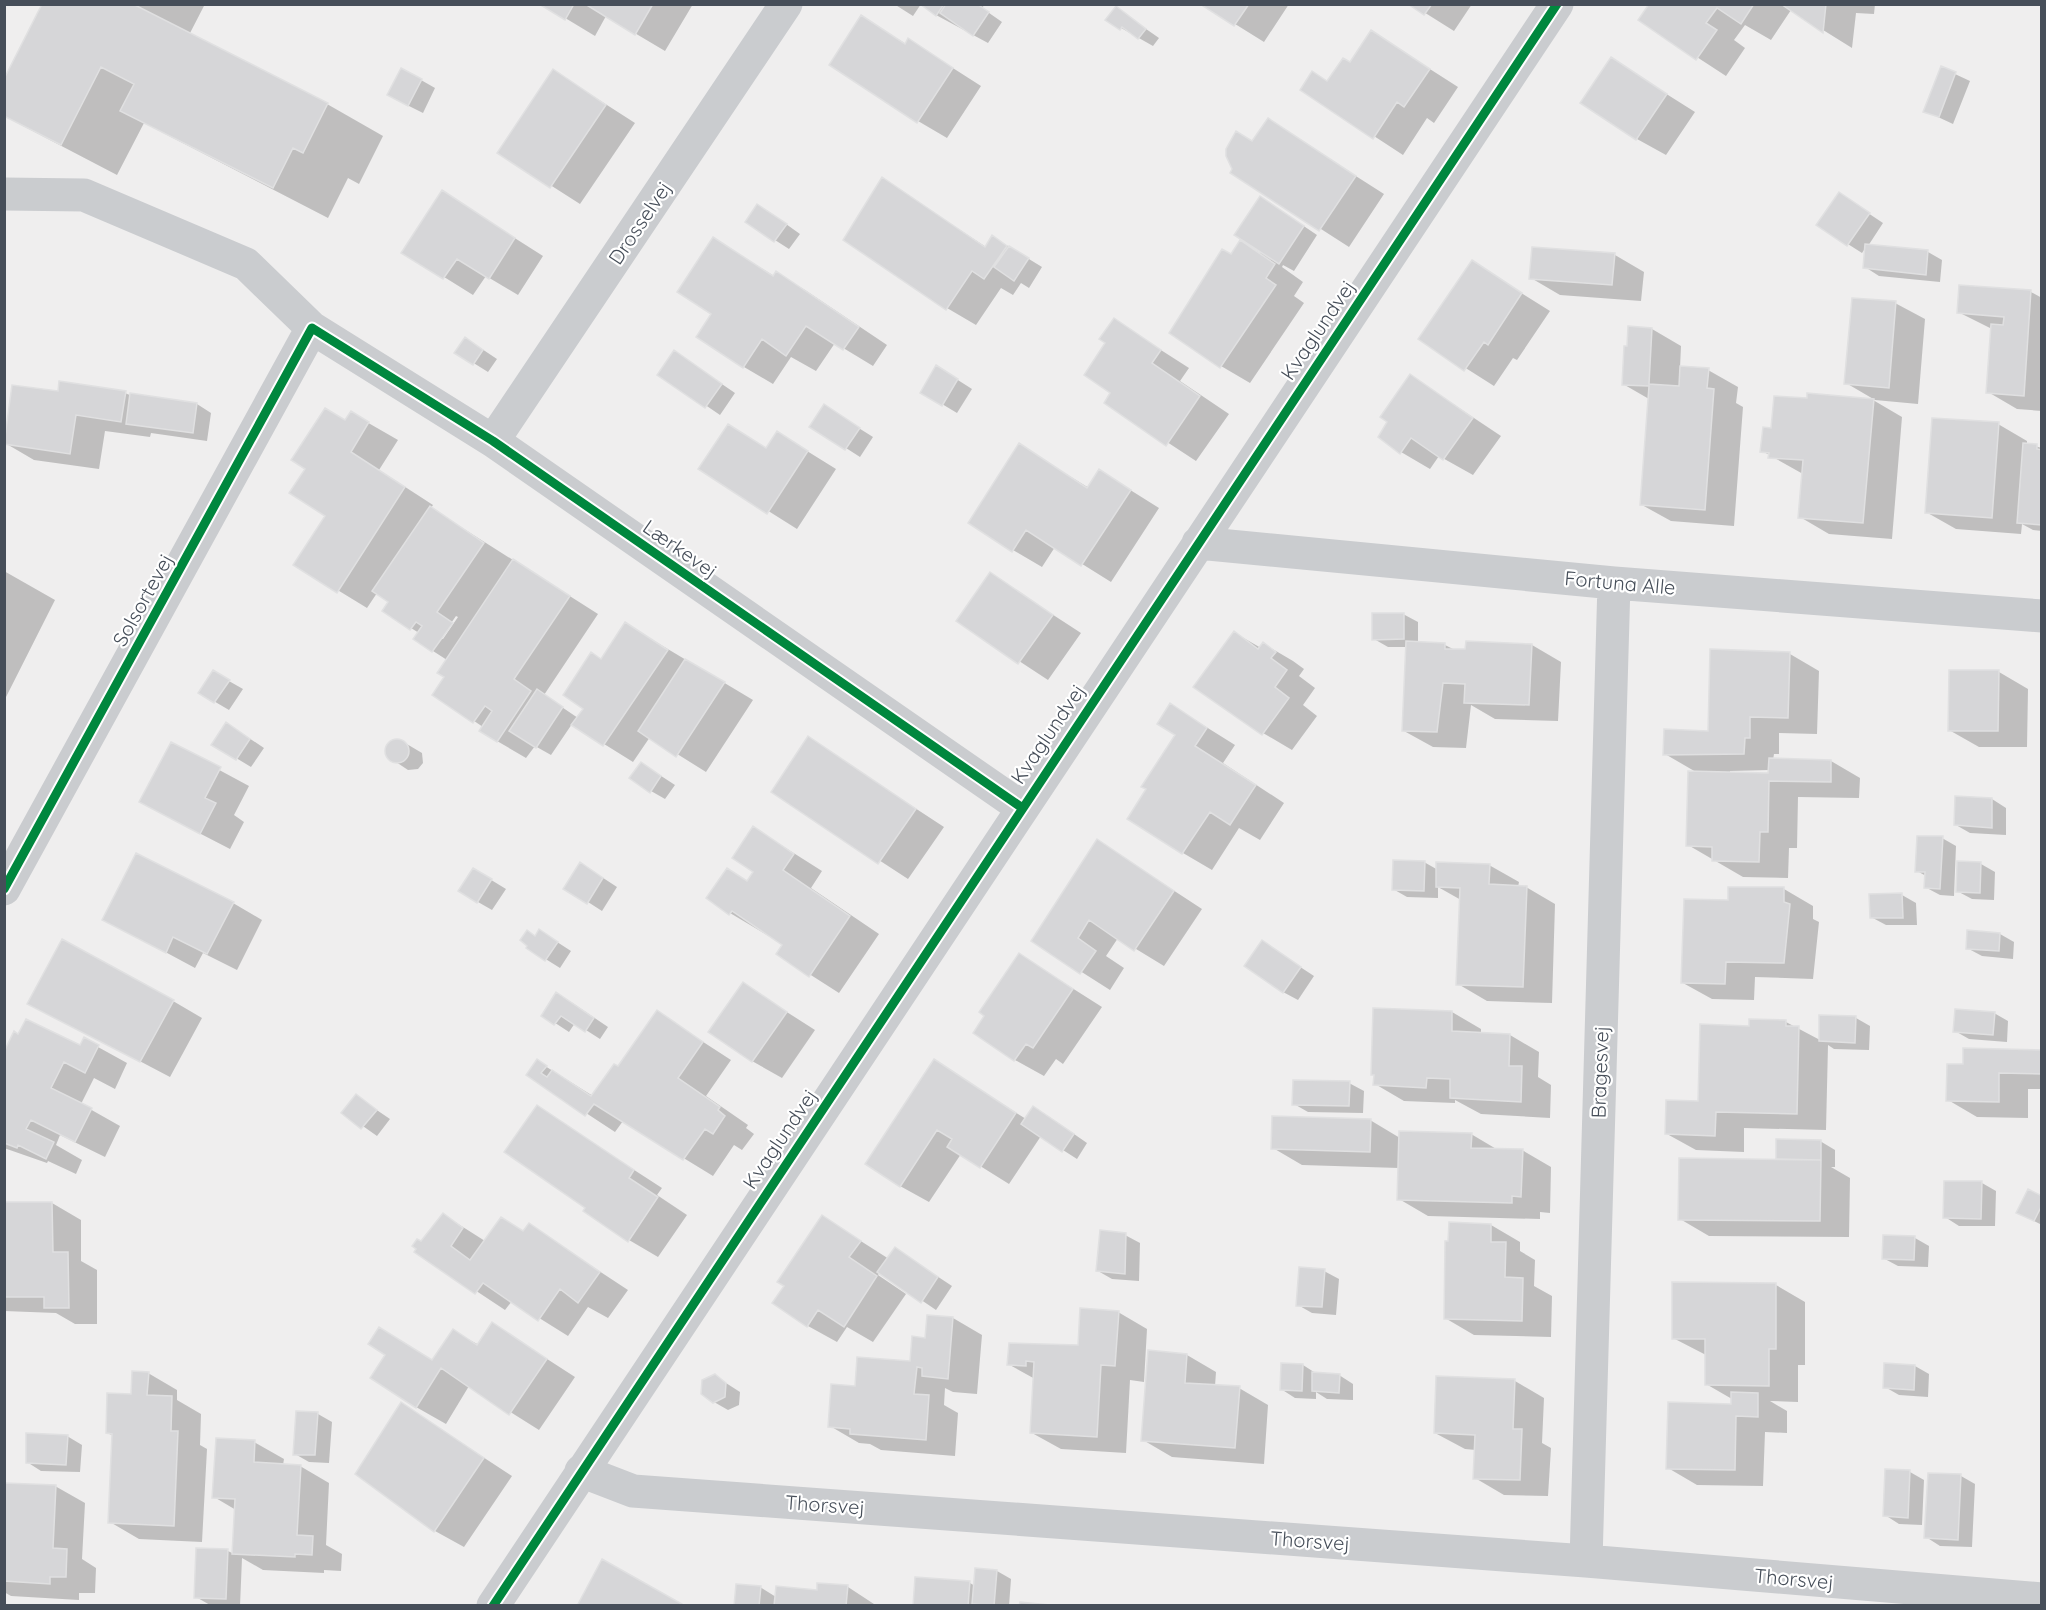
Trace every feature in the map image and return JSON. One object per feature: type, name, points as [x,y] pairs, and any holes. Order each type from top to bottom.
[{"type":"street","name":"Drosselvej","points":[[493,441],[786,4]]},
{"type":"street","name":"Kvaglundvej","points":[[493,1605],[1021,807],[1557,4]]},
{"type":"street","name":"Lærkevej","points":[[4,194],[84,195],[246,264],[312,328],[493,441],[1021,807]]},
{"type":"street","name":"Solsortevej","points":[[4,889],[312,328]]},
{"type":"street","name":"Fortuna Alle","points":[[1198,543],[1614,583],[2042,616]]},
{"type":"street","name":"Bragesvej","points":[[1586,1561],[1614,583]]},
{"type":"street","name":"Thorsvej","points":[[581,1471],[633,1491],[1586,1561],[2042,1599]]},
{"type":"building","points":[[42,4],[133,4],[328,103],[303,153],[293,148],[273,188],[120,111],[134,84],[101,67],[61,145],[4,116],[4,79]]},
{"type":"building","points":[[539,4],[574,4],[565,20]]},
{"type":"building","points":[[585,4],[653,4],[635,35]]},
{"type":"building","points":[[920,4],[944,4],[936,16]]},
{"type":"building","points":[[946,4],[977,4],[989,12],[973,36],[940,13]]},
{"type":"building","points":[[1200,4],[1249,4],[1234,26]]},
{"type":"building","points":[[1408,4],[1432,4],[1424,15]]},
{"type":"building","points":[[1649,4],[1754,4],[1741,24],[1717,8],[1706,23],[1717,30],[1696,60],[1638,20]]},
{"type":"building","points":[[1781,4],[1826,4],[1823,33]]},
{"type":"building","points":[[1116,6],[1146,29],[1138,39],[1122,27],[1120,30],[1105,20]]},
{"type":"building","points":[[861,15],[905,44],[908,38],[953,68],[917,123],[829,65]]},
{"type":"building","points":[[1371,30],[1430,69],[1404,107],[1397,102],[1373,139],[1300,90],[1312,71],[1327,81],[1343,58],[1350,62]]},
{"type":"building","points":[[1611,57],[1667,94],[1636,140],[1580,103]]},
{"type":"building","points":[[1941,66],[1956,72],[1939,117],[1923,112]]},
{"type":"building","points":[[401,68],[422,79],[408,106],[387,95]]},
{"type":"building","points":[[553,69],[606,105],[550,188],[497,153]]},
{"type":"building","points":[[1268,118],[1356,176],[1319,231],[1230,173],[1232,169],[1226,156],[1226,149],[1236,131],[1252,141]]},
{"type":"building","points":[[882,177],[985,247],[992,235],[1007,246],[984,279],[972,271],[946,310],[843,240]]},
{"type":"building","points":[[442,190],[515,238],[489,279],[457,259],[443,279],[401,253]]},
{"type":"building","points":[[1839,192],[1870,213],[1847,246],[1816,225]]},
{"type":"building","points":[[1260,196],[1304,226],[1279,264],[1234,235]]},
{"type":"building","points":[[757,204],[787,224],[774,242],[745,222]]},
{"type":"building","points":[[713,237],[773,276],[776,271],[859,327],[843,350],[806,326],[786,356],[762,339],[743,368],[696,337],[711,314],[677,292]]},
{"type":"building","points":[[1240,240],[1275,264],[1266,278],[1276,285],[1220,368],[1169,333],[1222,249],[1231,254]]},
{"type":"building","points":[[1865,244],[1928,250],[1926,275],[1863,268]]},
{"type":"building","points":[[1009,246],[1029,258],[1014,281],[994,267]]},
{"type":"building","points":[[1532,247],[1615,253],[1612,285],[1529,279]]},
{"type":"building","points":[[1472,260],[1522,293],[1488,345],[1484,342],[1464,371],[1418,339]]},
{"type":"building","points":[[1959,285],[2031,290],[2024,396],[1986,393],[1991,324],[2003,325],[2004,317],[1957,313]]},
{"type":"building","points":[[1852,298],[1896,301],[1889,388],[1844,384]]},
{"type":"building","points":[[1114,318],[1161,350],[1152,363],[1200,396],[1166,446],[1104,403],[1110,393],[1084,375],[1105,343],[1099,339]]},
{"type":"building","points":[[1628,326],[1652,328],[1649,384],[1679,386],[1680,366],[1709,368],[1707,388],[1714,389],[1705,510],[1640,505],[1649,386],[1622,385],[1624,346],[1627,346]]},
{"type":"building","points":[[465,337],[483,350],[473,365],[454,353]]},
{"type":"building","points":[[674,350],[722,384],[705,408],[657,375]]},
{"type":"building","points":[[936,365],[958,379],[942,406],[920,393]]},
{"type":"building","points":[[1410,374],[1473,418],[1443,460],[1411,438],[1400,454],[1378,437],[1387,422],[1380,417]]},
{"type":"building","points":[[59,381],[126,391],[121,422],[76,415],[70,454],[4,444],[12,385],[58,391]]},
{"type":"building","points":[[130,393],[197,403],[193,433],[126,424]]},
{"type":"building","points":[[1807,393],[1874,399],[1863,523],[1798,518],[1803,460],[1768,458],[1769,453],[1760,452],[1763,427],[1771,428],[1774,396],[1807,398]]},
{"type":"building","points":[[824,404],[860,428],[845,450],[809,427]]},
{"type":"building","points":[[325,408],[345,420],[351,411],[369,422],[351,452],[405,487],[337,593],[293,565],[325,516],[289,493],[305,469],[291,460]]},
{"type":"building","points":[[1932,418],[1999,422],[1992,518],[1925,513]]},
{"type":"building","points":[[728,424],[766,448],[777,431],[808,451],[767,514],[698,469]]},
{"type":"building","points":[[1019,443],[1087,488],[1099,469],[1131,490],[1081,566],[1026,530],[1012,552],[968,523]]},
{"type":"building","points":[[2023,443],[2037,444],[2037,449],[2042,450],[2042,525],[2017,523]]},
{"type":"building","points":[[430,506],[484,543],[437,612],[453,623],[432,652],[413,639],[422,626],[416,622],[410,630],[382,611],[388,602],[372,591]]},
{"type":"building","points":[[513,559],[570,596],[514,679],[531,691],[497,742],[479,731],[492,711],[485,706],[473,723],[432,695],[444,677],[437,673]]},
{"type":"building","points":[[990,572],[1053,615],[1018,664],[956,621]]},
{"type":"building","points":[[1372,613],[1404,613],[1404,639],[1372,640]]},
{"type":"building","points":[[625,622],[668,650],[603,746],[571,725],[583,709],[563,695],[591,652],[601,659]]},
{"type":"building","points":[[1234,631],[1258,649],[1263,642],[1276,652],[1271,658],[1287,670],[1275,687],[1289,698],[1262,735],[1193,687]]},
{"type":"building","points":[[1406,641],[1445,643],[1445,649],[1465,649],[1466,641],[1532,644],[1529,705],[1464,703],[1465,684],[1443,683],[1437,732],[1402,731]]},
{"type":"building","points":[[1710,649],[1790,652],[1788,718],[1750,717],[1750,738],[1745,738],[1744,754],[1663,755],[1664,729],[1708,731]]},
{"type":"building","points":[[685,659],[725,682],[676,757],[638,731]]},
{"type":"building","points":[[213,670],[230,680],[214,703],[198,693]]},
{"type":"building","points":[[1949,670],[1999,670],[1998,731],[1948,731]]},
{"type":"building","points":[[537,689],[563,707],[536,748],[509,731]]},
{"type":"building","points":[[1170,703],[1207,728],[1195,746],[1256,785],[1230,825],[1210,812],[1182,854],[1127,819],[1146,789],[1141,787],[1175,735],[1157,724]]},
{"type":"building","points":[[226,722],[250,739],[236,760],[211,745]]},
{"type":"building","points":[[808,736],[916,809],[878,864],[771,792]]},
{"type":"building","points":[[397,739],[406,742],[409,751],[406,760],[397,763],[388,760],[385,751],[388,742]]},
{"type":"building","points":[[171,742],[221,767],[205,798],[216,803],[200,834],[139,802]]},
{"type":"building","points":[[1769,758],[1831,760],[1831,782],[1769,781],[1768,832],[1760,832],[1759,862],[1712,861],[1712,847],[1686,846],[1688,771],[1768,773]]},
{"type":"building","points":[[641,762],[661,776],[650,793],[629,778]]},
{"type":"building","points":[[1955,796],[1992,798],[1992,828],[1954,825]]},
{"type":"building","points":[[753,826],[794,854],[783,870],[850,916],[809,977],[776,954],[782,945],[732,911],[729,915],[706,898],[727,868],[747,881],[753,872],[732,858]]},
{"type":"building","points":[[1917,836],[1943,836],[1940,889],[1924,888],[1925,872],[1915,872]]},
{"type":"building","points":[[1097,839],[1174,891],[1134,951],[1089,920],[1078,938],[1096,951],[1080,974],[1031,941]]},
{"type":"building","points":[[136,853],[234,902],[207,954],[173,937],[166,953],[102,920]]},
{"type":"building","points":[[1393,860],[1425,861],[1424,891],[1392,890]]},
{"type":"building","points":[[1957,861],[1981,862],[1980,893],[1956,892]]},
{"type":"building","points":[[580,862],[603,878],[587,904],[563,889]]},
{"type":"building","points":[[1436,862],[1490,864],[1489,884],[1527,886],[1523,987],[1456,985],[1460,888],[1436,887]]},
{"type":"building","points":[[473,868],[492,879],[477,903],[458,891]]},
{"type":"building","points":[[1728,887],[1784,887],[1784,902],[1790,904],[1784,963],[1726,962],[1725,984],[1681,983],[1684,899],[1728,900]]},
{"type":"building","points":[[1902,893],[1903,918],[1870,918],[1869,894]]},
{"type":"building","points":[[539,929],[558,942],[545,961],[526,948],[527,946],[520,940],[527,930],[535,936]]},
{"type":"building","points":[[1967,930],[2000,933],[1999,951],[1966,949]]},
{"type":"building","points":[[62,939],[174,1000],[140,1062],[27,1004]]},
{"type":"building","points":[[1262,940],[1301,967],[1283,993],[1244,966]]},
{"type":"building","points":[[1019,953],[1073,989],[1033,1048],[1026,1044],[1014,1061],[973,1033],[984,1016],[979,1012]]},
{"type":"building","points":[[743,982],[787,1012],[752,1062],[708,1032]]},
{"type":"building","points":[[556,992],[594,1018],[585,1032],[561,1016],[554,1025],[541,1016]]},
{"type":"building","points":[[1373,1008],[1452,1011],[1452,1031],[1510,1034],[1509,1066],[1522,1066],[1521,1102],[1450,1098],[1450,1079],[1427,1078],[1426,1088],[1373,1085],[1374,1075],[1371,1075]]},
{"type":"building","points":[[1955,1009],[1995,1012],[1993,1035],[1953,1032]]},
{"type":"building","points":[[657,1010],[703,1042],[678,1078],[720,1107],[718,1110],[725,1116],[713,1134],[705,1129],[683,1160],[594,1104],[585,1116],[526,1075],[537,1059],[547,1066],[541,1073],[547,1077],[552,1070],[591,1096],[614,1064],[618,1066]]},
{"type":"building","points":[[1819,1015],[1856,1016],[1855,1043],[1819,1041]]},
{"type":"building","points":[[26,1019],[80,1045],[84,1037],[99,1045],[85,1073],[64,1062],[51,1088],[92,1108],[75,1142],[31,1120],[26,1129],[54,1142],[46,1159],[18,1145],[17,1148],[4,1143],[4,1052],[14,1031],[18,1034]]},
{"type":"building","points":[[1749,1019],[1786,1020],[1786,1026],[1799,1026],[1797,1114],[1716,1112],[1715,1136],[1665,1134],[1666,1100],[1698,1101],[1700,1024],[1749,1026]]},
{"type":"building","points":[[1963,1048],[2042,1050],[2042,1074],[1999,1073],[1999,1102],[1946,1101],[1947,1064],[1963,1064]]},
{"type":"building","points":[[934,1059],[1016,1113],[980,1168],[947,1147],[952,1139],[937,1130],[900,1187],[865,1164]]},
{"type":"building","points":[[1293,1080],[1350,1081],[1349,1106],[1292,1105]]},
{"type":"building","points":[[356,1094],[377,1110],[361,1129],[341,1113]]},
{"type":"building","points":[[537,1105],[634,1170],[629,1178],[658,1197],[628,1242],[583,1211],[585,1208],[504,1152]]},
{"type":"building","points":[[1033,1106],[1074,1134],[1062,1152],[1021,1124]]},
{"type":"building","points":[[1272,1116],[1371,1119],[1370,1152],[1271,1149]]},
{"type":"building","points":[[1399,1131],[1472,1133],[1471,1148],[1523,1149],[1521,1197],[1512,1196],[1512,1203],[1397,1200]]},
{"type":"building","points":[[1776,1139],[1821,1140],[1821,1160],[1776,1159]]},
{"type":"building","points":[[1679,1158],[1821,1160],[1820,1221],[1678,1220]]},
{"type":"building","points":[[1944,1181],[1982,1181],[1981,1219],[1943,1218]]},
{"type":"building","points":[[2028,1189],[2042,1196],[2042,1205],[2034,1221],[2016,1213]]},
{"type":"building","points":[[4,1202],[52,1202],[53,1252],[68,1252],[69,1308],[44,1308],[44,1297],[4,1297]]},
{"type":"building","points":[[443,1213],[463,1228],[451,1246],[470,1260],[501,1217],[523,1231],[529,1223],[600,1272],[578,1303],[560,1289],[538,1321],[483,1283],[475,1294],[414,1252],[416,1249],[412,1246],[417,1239],[421,1241]]},
{"type":"building","points":[[822,1215],[861,1241],[849,1257],[877,1276],[844,1327],[818,1310],[807,1327],[772,1303],[784,1286],[777,1282]]},
{"type":"building","points":[[1449,1222],[1491,1224],[1491,1242],[1506,1242],[1505,1277],[1523,1278],[1522,1321],[1444,1319],[1445,1241],[1448,1241]]},
{"type":"building","points":[[1100,1230],[1126,1233],[1125,1274],[1096,1271]]},
{"type":"building","points":[[1883,1235],[1915,1236],[1914,1260],[1882,1259]]},
{"type":"building","points":[[895,1247],[938,1277],[921,1303],[877,1272]]},
{"type":"building","points":[[1299,1267],[1325,1269],[1322,1307],[1296,1306]]},
{"type":"building","points":[[1672,1282],[1776,1283],[1776,1349],[1769,1349],[1769,1386],[1705,1385],[1705,1339],[1672,1339]]},
{"type":"building","points":[[1080,1308],[1119,1311],[1115,1366],[1101,1365],[1097,1437],[1030,1433],[1034,1362],[1026,1361],[1026,1366],[1007,1365],[1009,1343],[1078,1345]]},
{"type":"building","points":[[927,1315],[953,1317],[948,1379],[922,1376],[922,1368],[917,1367],[914,1394],[929,1395],[926,1440],[850,1434],[850,1429],[828,1427],[831,1384],[855,1386],[857,1357],[910,1361],[912,1336],[925,1338]]},
{"type":"building","points":[[492,1322],[547,1359],[509,1415],[441,1368],[416,1408],[370,1378],[385,1355],[368,1344],[379,1327],[432,1360],[453,1329],[477,1345]]},
{"type":"building","points":[[1148,1350],[1187,1354],[1185,1383],[1240,1386],[1235,1448],[1141,1441]]},
{"type":"building","points":[[1281,1363],[1303,1364],[1302,1391],[1280,1390]]},
{"type":"building","points":[[1884,1363],[1915,1365],[1914,1390],[1883,1388]]},
{"type":"building","points":[[132,1371],[149,1372],[147,1395],[172,1396],[171,1431],[178,1431],[174,1526],[108,1523],[112,1434],[106,1433],[107,1393],[131,1394]]},
{"type":"building","points":[[1312,1372],[1340,1374],[1339,1393],[1312,1391]]},
{"type":"building","points":[[715,1374],[726,1383],[725,1397],[713,1403],[701,1394],[702,1380]]},
{"type":"building","points":[[1436,1376],[1515,1379],[1513,1429],[1522,1429],[1520,1480],[1473,1479],[1475,1435],[1434,1433]]},
{"type":"building","points":[[1731,1392],[1758,1393],[1758,1417],[1736,1416],[1735,1470],[1666,1469],[1668,1402],[1731,1404]]},
{"type":"building","points":[[401,1402],[484,1458],[434,1532],[355,1474]]},
{"type":"building","points":[[296,1411],[318,1412],[315,1455],[293,1455]]},
{"type":"building","points":[[26,1433],[68,1435],[66,1465],[26,1463]]},
{"type":"building","points":[[216,1438],[255,1440],[254,1462],[301,1465],[297,1535],[313,1536],[312,1555],[295,1554],[295,1557],[232,1554],[235,1499],[212,1498]]},
{"type":"building","points":[[1885,1469],[1910,1470],[1908,1518],[1883,1516]]},
{"type":"building","points":[[1928,1473],[1961,1474],[1958,1540],[1924,1538]]},
{"type":"building","points":[[4,1483],[56,1485],[53,1548],[67,1549],[66,1577],[50,1577],[50,1584],[4,1581]]},
{"type":"building","points":[[196,1548],[228,1549],[226,1599],[194,1598]]},
{"type":"building","points":[[602,1559],[682,1604],[681,1606],[577,1606]]},
{"type":"building","points":[[975,1568],[997,1570],[994,1606],[972,1604]]},
{"type":"building","points":[[915,1577],[970,1581],[968,1606],[913,1606]]},
{"type":"building","points":[[817,1583],[848,1585],[846,1606],[774,1606],[776,1586],[817,1590]]},
{"type":"building","points":[[736,1584],[761,1586],[759,1606],[734,1606]]},
{"type":"building","points":[[1020,1602],[1060,1606],[1019,1606]]},
{"type":"cycle path","points":[[493,1606],[1557,4]]},
{"type":"cycle path","points":[[4,889],[312,328],[493,441],[1021,807]]}]
